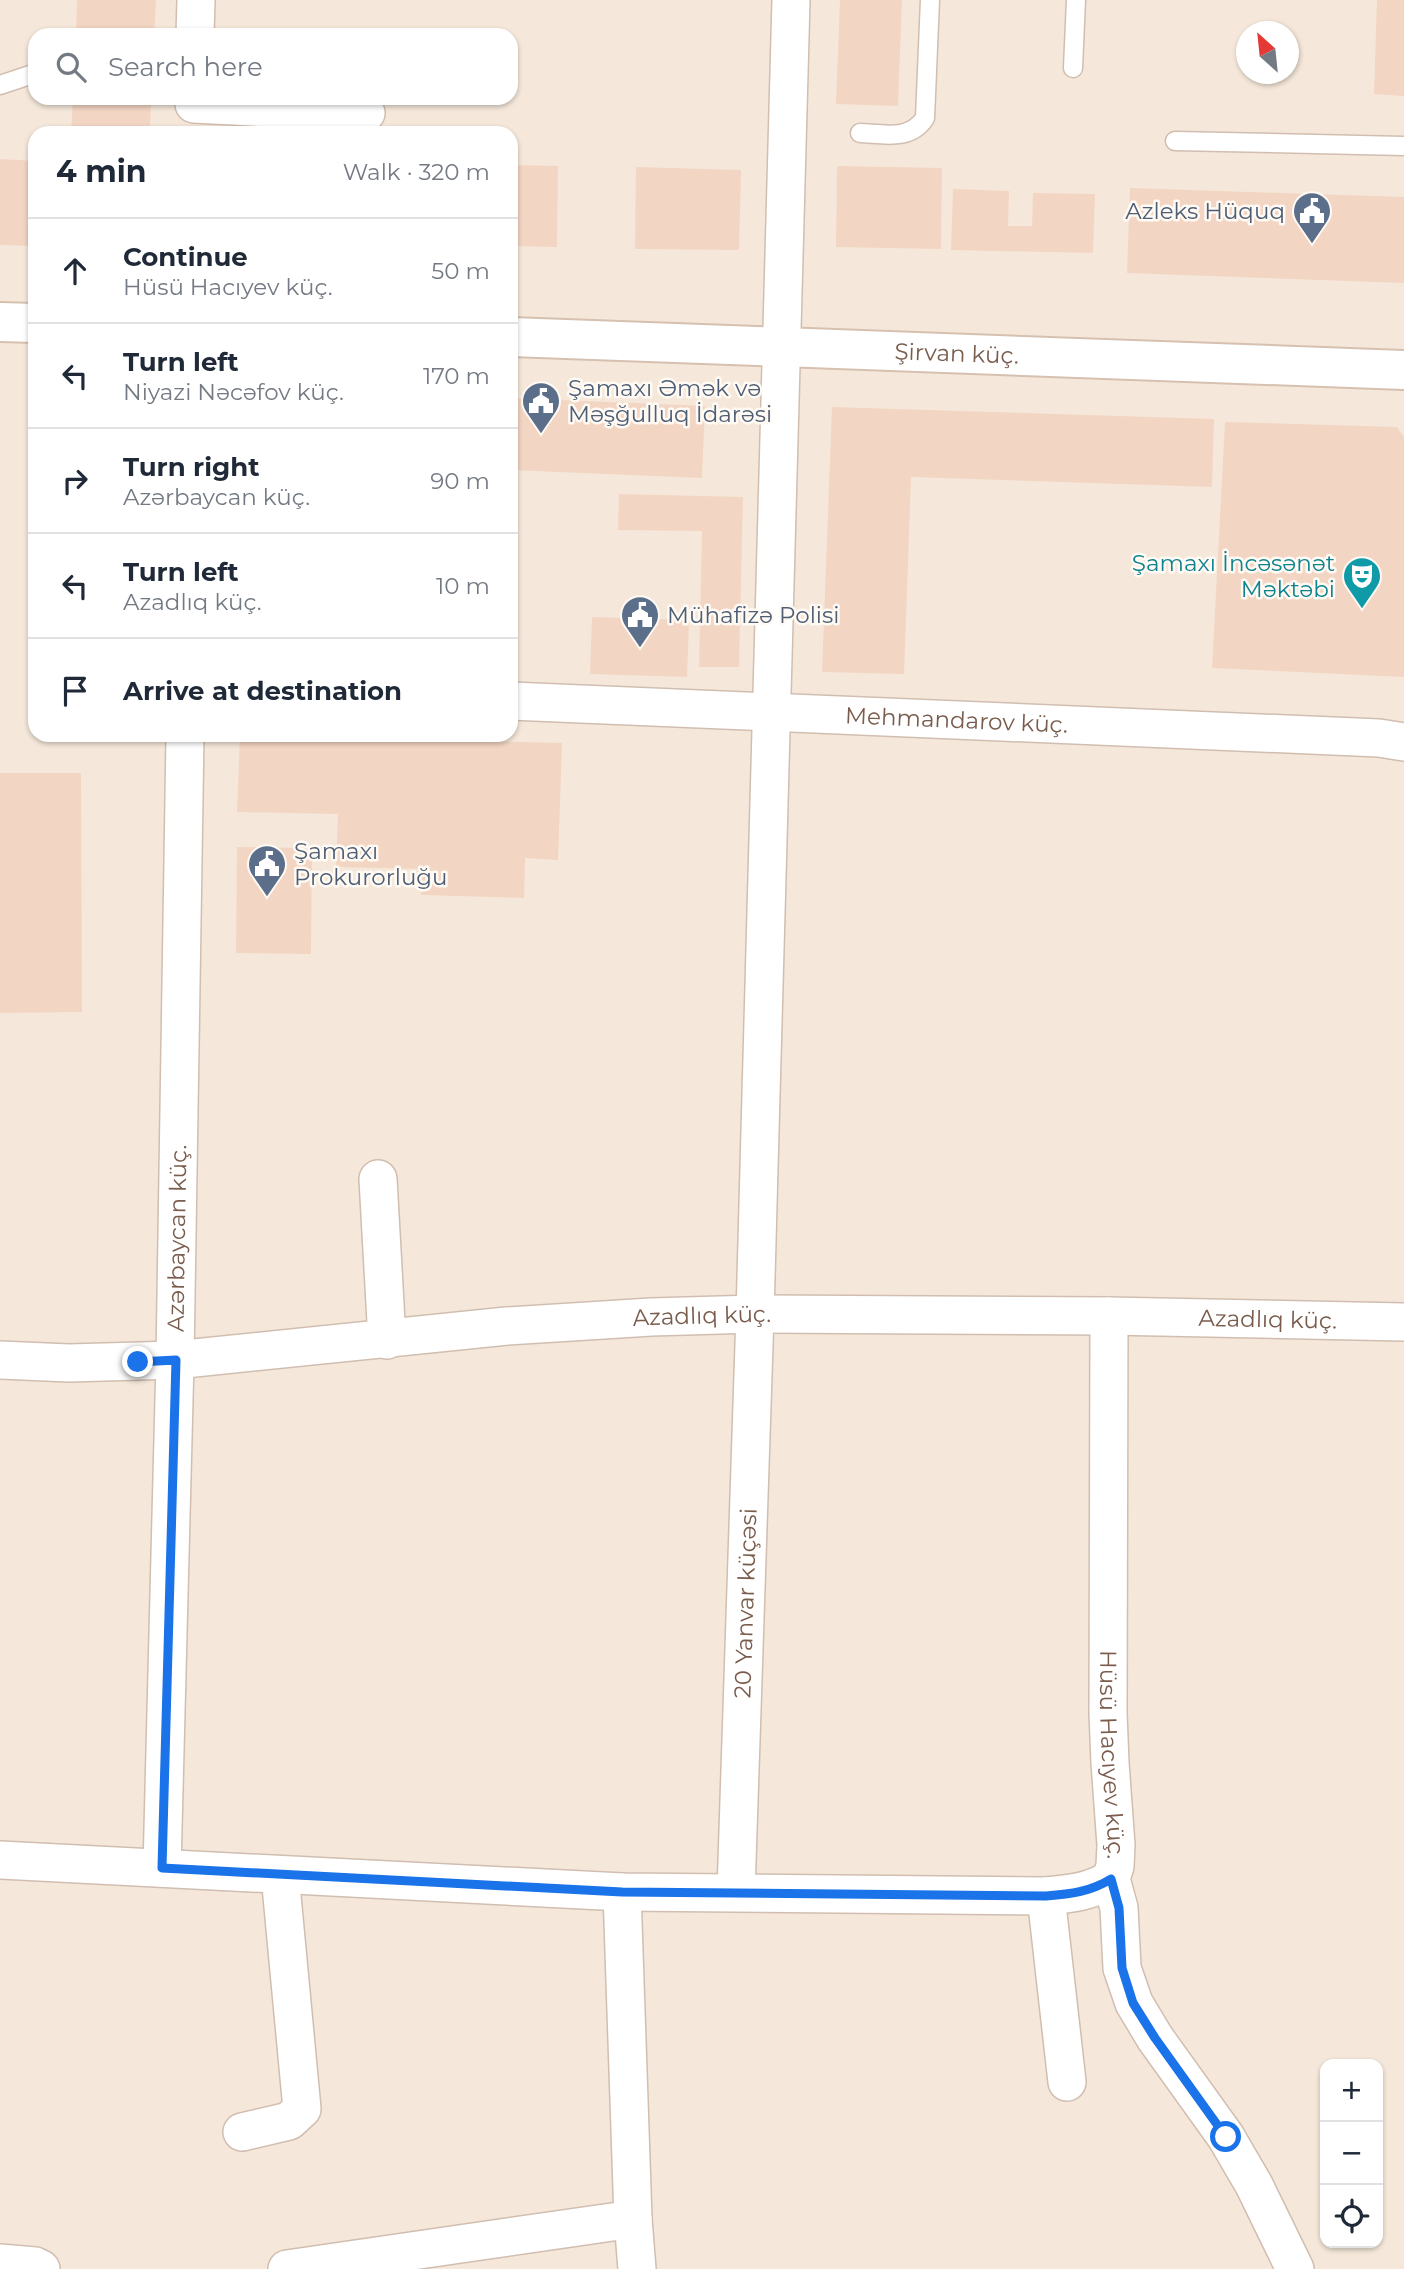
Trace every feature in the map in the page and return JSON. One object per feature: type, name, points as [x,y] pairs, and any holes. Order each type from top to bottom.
[{"type":"street","points":[[195,28],[196,0]]},
{"type":"street","name":"20 Yanvar küçəsi","points":[[736,1892],[755,1314],[790,0]]},
{"type":"street","points":[[194,112],[366,113]]},
{"type":"street","points":[[0,322],[28,323]]},
{"type":"street","name":"Şirvan küç.","points":[[518,337],[1404,370]]},
{"type":"street","name":"Mehmandarov küç.","points":[[518,701],[1379,738],[1404,742]]},
{"type":"street","name":"Azərbaycan küç.","points":[[162,1868],[176,1360],[185,742]]},
{"type":"street","points":[[378,1179],[387,1340]]},
{"type":"street","name":"Azadlıq küç.","points":[[0,1360],[69,1363],[176,1360],[593,1319],[755,1314],[1109,1316],[1404,1322]]},
{"type":"street","name":"Hüsü Hacıyev küç.","points":[[1109,1316],[1108,1713],[1116,1845],[1111,1879],[1119,1908],[1122,1968],[1133,2003],[1226,2137],[1254,2185],[1288,2265]]},
{"type":"street","points":[[0,1860],[622,1892],[1046,1896],[1078,1893],[1097,1888],[1111,1879]]},
{"type":"street","points":[[242,2132],[289,2121],[302,2109],[281,1875]]},
{"type":"street","points":[[622,1892],[637,2269]]},
{"type":"street","points":[[1046,1896],[1067,2082]]},
{"type":"street","points":[[288,2269],[634,2220]]},
{"type":"street","points":[[0,2263],[41,2269]]},
{"type":"lane","points":[[860,133],[905,134],[919,128],[925,118],[930,0]]},
{"type":"lane","points":[[1073,68],[1076,0]]},
{"type":"lane","points":[[0,85],[28,76]]},
{"type":"lane","points":[[1175,141],[1404,146]]},
{"type":"shaded area","points":[[0,0],[1404,0],[1404,2269],[0,2269]]},
{"type":"building","points":[[77,0],[156,0],[154,28],[76,28]]},
{"type":"building","points":[[840,0],[902,0],[898,106],[836,104]]},
{"type":"building","points":[[1377,0],[1404,0],[1404,96],[1374,94]]},
{"type":"building","points":[[73,105],[151,105],[150,126],[71,126]]},
{"type":"building","points":[[0,159],[28,161],[28,246],[0,245]]},
{"type":"building","points":[[518,165],[558,166],[557,247],[518,246]]},
{"type":"building","points":[[837,166],[942,168],[941,249],[836,247]]},
{"type":"building","points":[[636,167],[741,170],[739,250],[635,249]]},
{"type":"building","points":[[1130,188],[1404,197],[1404,283],[1127,273]]},
{"type":"building","points":[[953,189],[1009,191],[1008,226],[1032,226],[1033,193],[1095,194],[1093,253],[951,250]]},
{"type":"building","points":[[518,398],[705,406],[702,478],[518,470]]},
{"type":"building","points":[[832,407],[1214,419],[1212,487],[911,477],[904,674],[822,672]]},
{"type":"building","points":[[1225,422],[1397,427],[1404,437],[1404,677],[1212,668]]},
{"type":"building","points":[[619,494],[743,497],[739,667],[699,667],[702,531],[618,530]]},
{"type":"building","points":[[592,617],[689,620],[687,677],[590,674]]},
{"type":"building","points":[[240,742],[562,743],[558,860],[525,858],[524,898],[421,895],[422,869],[336,867],[338,814],[237,812]]},
{"type":"building","points":[[0,773],[81,773],[82,1012],[0,1013]]},
{"type":"building","points":[[237,847],[312,848],[311,954],[236,953]]},
{"type":"place","name":"Azleks Hüquq","points":[[1312,245]]},
{"type":"place","name":"Şamaxı Əmək və Məşğulluq İdarəsi","points":[[541,435]]},
{"type":"place","name":"Şamaxı İncəsənət Məktəbi","points":[[1362,610]]},
{"type":"place","name":"Mühafizə Polisi","points":[[640,649]]},
{"type":"place","name":"Şamaxı Prokurorluğu","points":[[267,898]]},
{"type":"route","points":[[138,1362],[176,1360],[162,1868],[622,1892],[1046,1896],[1078,1893],[1097,1888],[1111,1879],[1119,1908],[1122,1968],[1133,2003],[1226,2137]]}]
